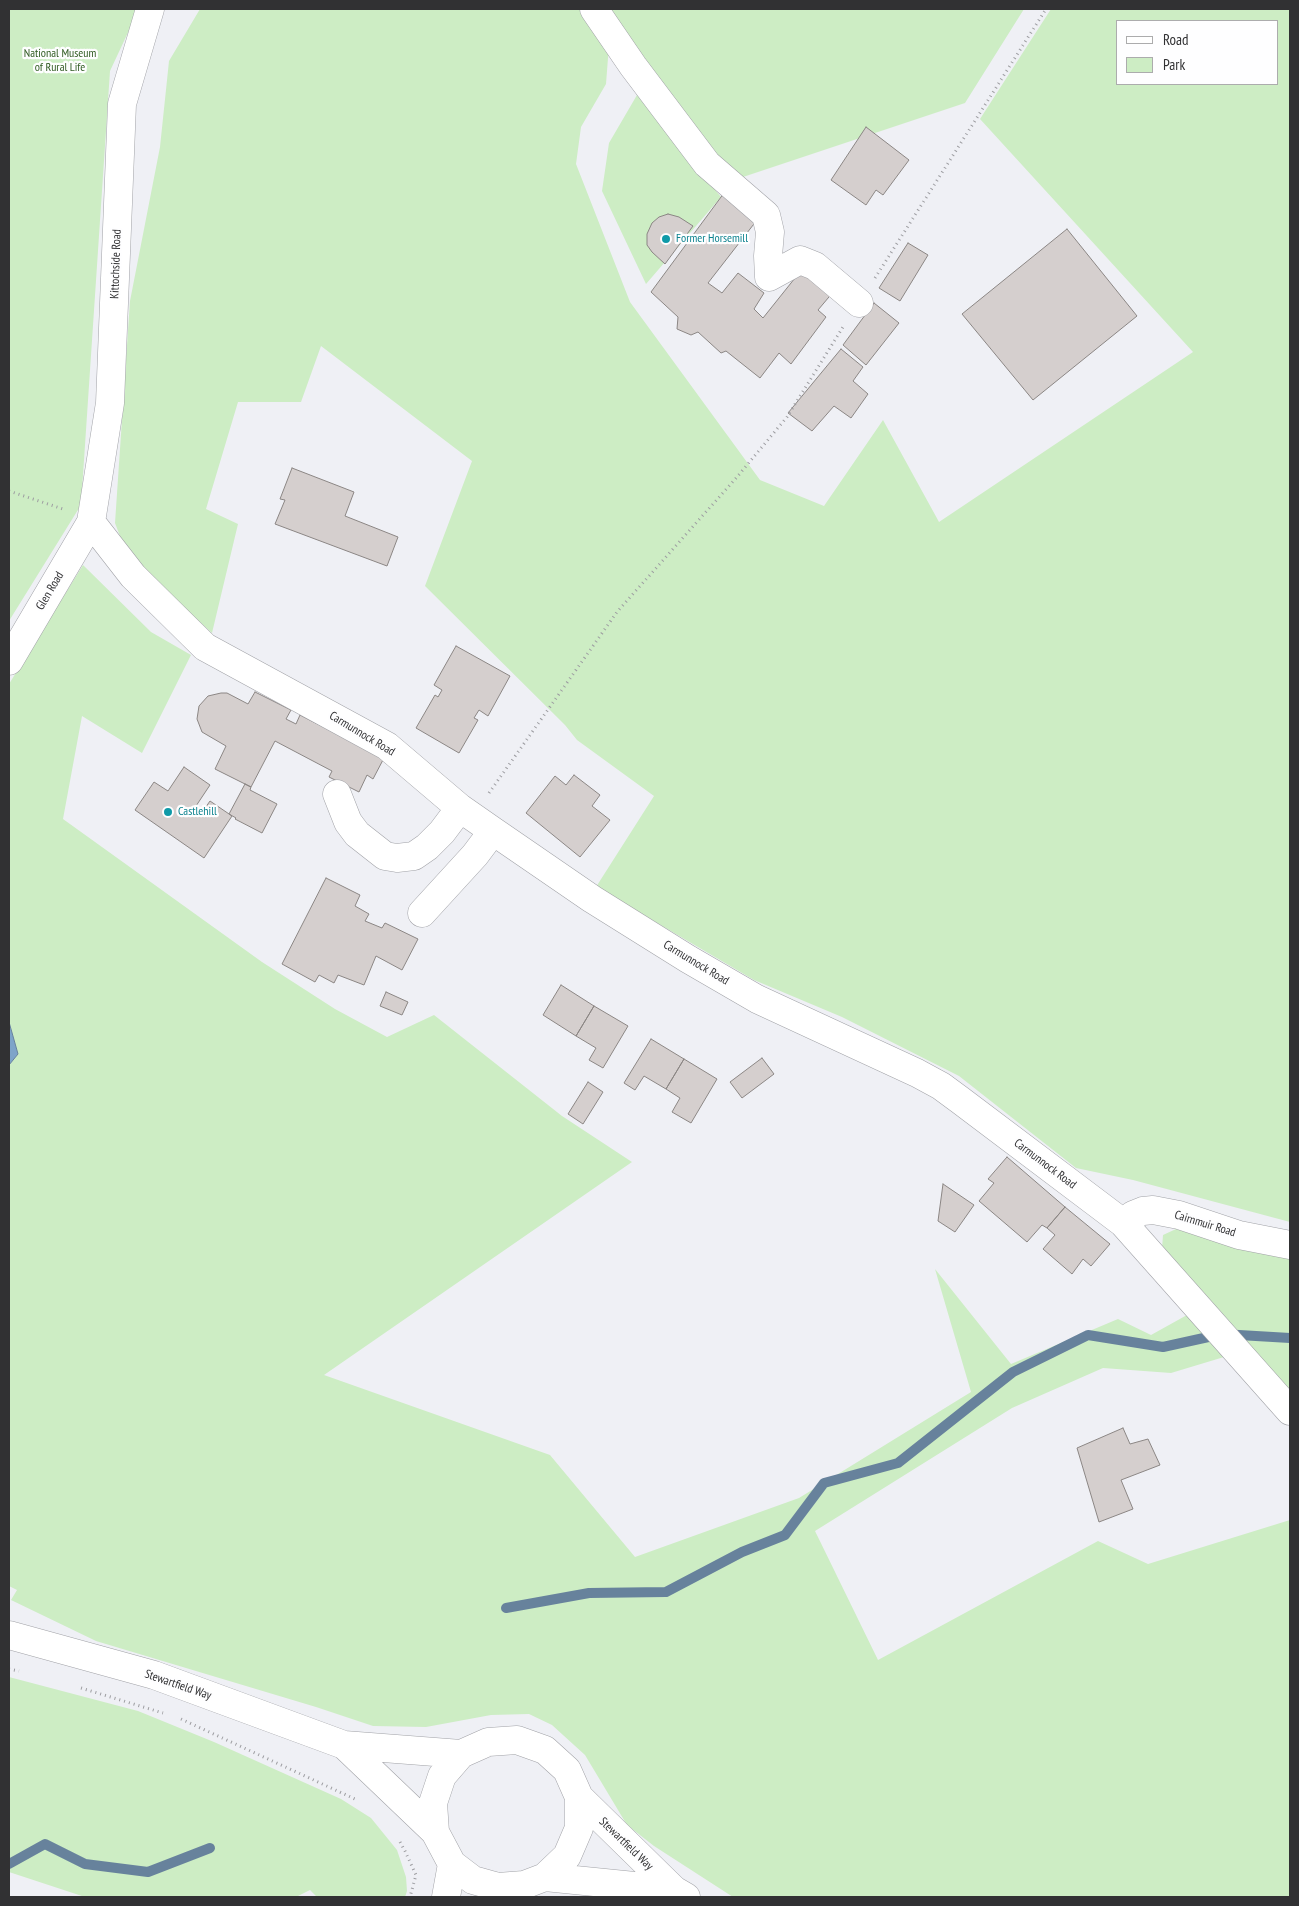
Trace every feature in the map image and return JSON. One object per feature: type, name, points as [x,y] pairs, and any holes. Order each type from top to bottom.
[{"type":"street","name":"Kittochside Road","points":[[91,522],[110,404],[122,104],[150,9]]},
{"type":"street","points":[[594,9],[633,66],[706,164],[766,216],[770,232],[769,277],[800,260],[815,266],[858,303]]},
{"type":"street","name":"Glen Road","points":[[9,661],[91,522]]},
{"type":"street","name":"Carmunnock Road","points":[[91,522],[133,576],[205,647],[387,746],[475,818],[592,899],[757,999],[941,1086],[1122,1222],[1290,1411]]},
{"type":"street","points":[[337,794],[348,822],[357,834],[385,856],[397,858],[414,856],[427,847],[442,832],[475,818],[475,855],[422,913]]},
{"type":"street","name":"Cairnmuir Road","points":[[1122,1222],[1143,1211],[1153,1210],[1179,1215],[1239,1235],[1290,1245]]},
{"type":"street","name":"Stewartfield Way","points":[[9,1635],[154,1675],[344,1745],[461,1754]]},
{"type":"street","points":[[517,1740],[545,1750],[567,1770],[579,1797],[579,1828],[567,1856],[527,1887],[498,1887],[473,1880],[452,1864],[435,1832],[433,1803],[442,1776],[461,1754],[488,1742],[517,1740]]},
{"type":"street","name":"Stewartfield Way","points":[[344,1745],[435,1832]]},
{"type":"street","name":"Stewartfield Way","points":[[579,1797],[680,1894]]},
{"type":"street","points":[[446,1897],[452,1864]]},
{"type":"street","name":"Stewartfield Way","points":[[527,1887],[680,1894]]},
{"type":"path","points":[[475,818],[617,612],[737,477],[787,417],[1046,9]]},
{"type":"path","points":[[9,491],[59,507],[91,522]]},
{"type":"path","points":[[9,1669],[25,1673]]},
{"type":"path","points":[[80,1688],[164,1713]]},
{"type":"path","points":[[174,1716],[356,1800]]},
{"type":"path","points":[[394,1835],[406,1851],[416,1875],[410,1897]]},
{"type":"green space","name":"National Museum of Rural Life","points":[[9,9],[139,9],[110,71],[81,505],[9,621]]},
{"type":"green space","points":[[200,9],[584,9],[609,45],[606,84],[581,127],[576,164],[630,302],[760,480],[824,506],[883,420],[939,522],[1193,352],[980,119],[1051,9],[1290,9],[1290,1222],[1133,1180],[1076,1168],[959,1076],[842,1017],[754,980],[596,887],[654,796],[577,740],[565,725],[425,586],[472,461],[321,346],[301,402],[238,402],[206,509],[238,524],[212,633],[157,584],[126,552],[115,523],[130,301],[160,147],[169,61]]},
{"type":"green space","points":[[606,9],[1024,9],[965,103],[737,179],[713,161]]},
{"type":"green space","points":[[637,95],[721,197],[646,284],[602,191],[609,143]]},
{"type":"green space","points":[[83,565],[151,632],[191,655],[142,753],[82,716],[63,819],[262,962],[335,1009],[387,1037],[434,1015],[562,1116],[632,1162],[324,1375],[550,1455],[635,1557],[799,1498],[971,1392],[935,1269],[1011,1364],[1118,1319],[1151,1335],[1187,1315],[1224,1357],[1171,1373],[1103,1368],[1012,1408],[815,1531],[878,1660],[1098,1541],[1148,1564],[1290,1520],[1290,1897],[733,1897],[654,1846],[627,1825],[585,1755],[552,1725],[529,1714],[491,1715],[426,1727],[373,1726],[96,1641],[11,1600],[17,1590],[9,1586],[9,1065],[18,1054],[9,1022],[9,684]]},
{"type":"green space","points":[[1176,1229],[1290,1256],[1290,1396],[1162,1249],[1163,1235]]},
{"type":"green space","points":[[9,1677],[138,1711],[214,1742],[341,1799],[371,1818],[397,1850],[406,1877],[407,1891],[405,1897],[317,1897],[310,1890],[296,1897],[85,1897],[9,1872]]},
{"type":"water","points":[[9,1022],[18,1054],[9,1065]]},
{"type":"building","points":[[866,127],[909,160],[883,195],[876,190],[866,205],[831,180]]},
{"type":"building","points":[[724,193],[757,220],[708,283],[722,293],[738,273],[764,293],[754,309],[763,318],[803,268],[834,291],[818,310],[826,317],[791,364],[779,353],[760,378],[726,351],[721,353],[698,332],[691,335],[677,329],[678,317],[651,292]]},
{"type":"building","name":"Former Horsemill","points":[[668,214],[679,217],[693,226],[665,264],[647,245],[647,234],[652,223],[659,217]]},
{"type":"building","points":[[1067,229],[1137,316],[1033,400],[962,314]]},
{"type":"building","points":[[908,243],[928,255],[900,301],[879,288]]},
{"type":"building","points":[[874,303],[899,323],[866,365],[843,345]]},
{"type":"building","points":[[841,349],[863,367],[853,381],[868,394],[851,418],[834,406],[812,431],[788,413]]},
{"type":"building","points":[[292,468],[354,492],[345,516],[398,537],[387,566],[275,524],[285,500],[280,499]]},
{"type":"building","points":[[456,646],[510,676],[488,716],[479,710],[474,718],[478,720],[459,753],[416,728],[435,695],[438,697],[442,690],[434,685]]},
{"type":"building","points":[[255,692],[291,710],[286,719],[296,724],[300,715],[384,758],[373,779],[367,775],[359,792],[329,777],[332,771],[275,741],[251,787],[215,769],[226,746],[202,732],[197,719],[199,706],[208,696],[221,693],[227,693],[248,704]]},
{"type":"building","name":"Castlehill","points":[[184,767],[210,785],[194,809],[201,814],[210,801],[232,816],[204,858],[135,810],[154,782],[168,791]]},
{"type":"building","points":[[574,775],[600,795],[592,806],[610,820],[580,857],[526,813],[555,776],[566,785]]},
{"type":"building","points":[[245,784],[251,787],[250,790],[277,804],[262,833],[229,814]]},
{"type":"building","points":[[326,878],[360,895],[355,906],[369,914],[365,921],[382,928],[385,923],[418,939],[402,970],[376,956],[364,985],[338,975],[334,983],[319,975],[315,982],[282,964]]},
{"type":"building","points":[[561,985],[594,1006],[576,1036],[543,1015]]},
{"type":"building","points":[[386,992],[408,1002],[402,1015],[380,1006]]},
{"type":"building","points":[[594,1006],[628,1026],[603,1068],[589,1060],[596,1048],[576,1036]]},
{"type":"building","points":[[651,1039],[684,1059],[666,1089],[644,1076],[635,1090],[624,1083]]},
{"type":"building","points":[[762,1058],[774,1074],[742,1098],[730,1082]]},
{"type":"building","points":[[684,1059],[717,1079],[691,1123],[672,1112],[680,1098],[666,1089]]},
{"type":"building","points":[[588,1082],[603,1092],[583,1124],[568,1114]]},
{"type":"building","points":[[1007,1157],[1065,1207],[1047,1228],[1042,1225],[1027,1242],[979,1201],[994,1183],[988,1179]]},
{"type":"building","points":[[943,1184],[974,1205],[955,1232],[938,1221]]},
{"type":"building","points":[[1065,1207],[1110,1244],[1091,1266],[1083,1259],[1072,1274],[1043,1249],[1055,1235],[1047,1228]]},
{"type":"building","points":[[1123,1428],[1130,1444],[1148,1439],[1160,1465],[1121,1480],[1133,1509],[1099,1522],[1077,1448]]},
{"type":"waterway","points":[[506,1608],[589,1593],[666,1592],[742,1552],[785,1535],[824,1483],[898,1463],[1013,1372],[1088,1335],[1163,1347],[1222,1334],[1290,1338]]},
{"type":"waterway","points":[[9,1864],[45,1844],[85,1864],[148,1872],[210,1848]]},
{"type":"place","name":"Former Horsemill","points":[[666,239]]},
{"type":"place","name":"Castlehill","points":[[168,812]]}]
